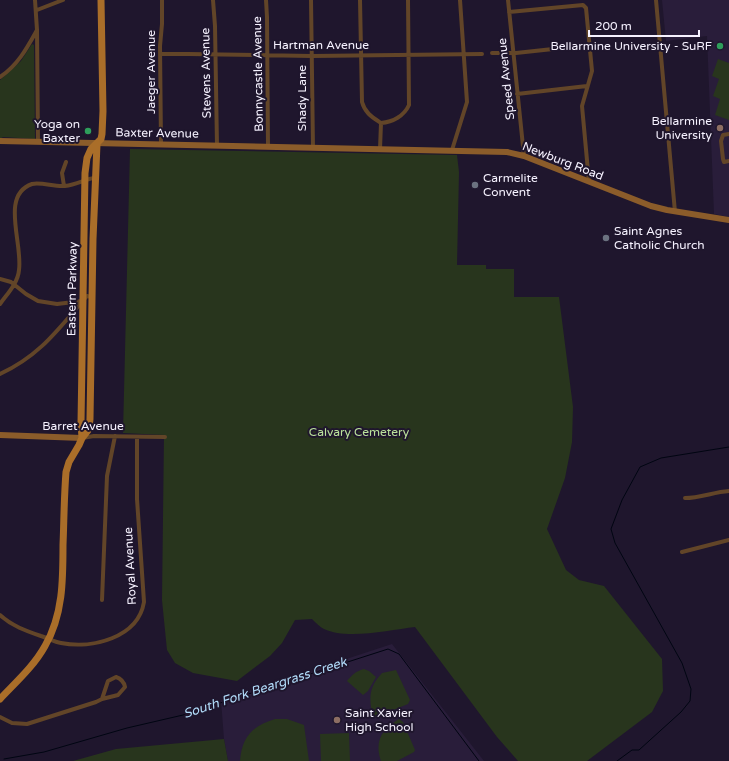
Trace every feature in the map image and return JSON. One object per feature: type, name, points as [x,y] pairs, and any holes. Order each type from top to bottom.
[{"type":"main road","name":"Eastern Parkway","points":[[82,438],[85,181],[88,158],[91,149],[97,144],[101,137],[101,0]]},
{"type":"main road","name":"Baxter Avenue","points":[[0,141],[313,148]]},
{"type":"main road","name":"Eastern Parkway","points":[[0,699],[32,665],[46,645],[58,612],[62,591],[66,472],[69,462],[82,438],[89,429],[90,419],[94,178],[97,144]]},
{"type":"main road","name":"Newburg Road","points":[[313,148],[507,152],[524,156],[651,206],[675,212],[729,220]]},
{"type":"main road","name":"Barret Avenue","points":[[0,436],[82,438]]},
{"type":"street","points":[[35,0],[37,30],[38,142]]},
{"type":"street","points":[[36,10],[63,0]]},
{"type":"street","name":"Jaeger Avenue","points":[[161,145],[160,54],[162,0]]},
{"type":"street","name":"Stevens Avenue","points":[[213,0],[215,26],[217,146]]},
{"type":"street","name":"Bonnycastle Avenue","points":[[266,0],[268,55],[268,147]]},
{"type":"street","name":"Shady Lane","points":[[311,0],[313,148]]},
{"type":"street","points":[[360,0],[363,106],[368,114],[381,123],[397,119],[407,108],[409,98],[408,0]]},
{"type":"street","points":[[452,150],[467,102],[460,0]]},
{"type":"street","name":"Speed Avenue","points":[[508,0],[524,156]]},
{"type":"street","points":[[656,0],[675,212]]},
{"type":"street","points":[[509,12],[578,5],[585,6],[592,71],[582,106],[590,182]]},
{"type":"street","points":[[0,77],[17,62],[37,30]]},
{"type":"street","points":[[492,53],[513,53],[590,46]]},
{"type":"street","name":"Hartman Avenue","points":[[160,54],[312,56],[482,54]]},
{"type":"street","points":[[517,94],[587,86]]},
{"type":"street","points":[[380,149],[381,123]]},
{"type":"street","points":[[729,134],[723,135],[721,141],[724,162],[729,161]]},
{"type":"street","points":[[64,186],[62,173],[66,162]]},
{"type":"street","points":[[12,199],[18,191],[32,184],[64,186],[94,178]]},
{"type":"street","points":[[0,304],[19,275],[20,257],[9,219]]},
{"type":"street","points":[[0,279],[14,284],[26,294],[38,301],[57,304],[83,301]]},
{"type":"street","points":[[0,374],[36,352],[51,338],[87,296],[92,297]]},
{"type":"street","name":"Barret Avenue","points":[[82,438],[94,436],[165,437]]},
{"type":"street","points":[[102,600],[107,476],[115,436]]},
{"type":"street","name":"Royal Avenue","points":[[0,615],[23,630],[48,639],[70,644],[99,642],[118,636],[126,631],[138,619],[144,602],[137,499],[137,437]]},
{"type":"street","points":[[685,498],[696,498],[713,493],[729,491]]},
{"type":"street","points":[[682,552],[729,540]]},
{"type":"street","points":[[0,717],[12,723],[27,724],[96,702],[102,698],[113,697],[122,691],[124,687],[124,683],[120,678],[116,677],[108,681],[102,698]]},
{"type":"shaded area","name":"Bellarmine University","points":[[662,0],[729,0],[729,217],[714,214],[707,36],[666,41]]},
{"type":"shaded area","name":"Saint Xavier High School","points":[[392,644],[484,761],[228,761],[224,739],[221,700]]},
{"type":"green space","points":[[32,44],[34,45],[35,139],[3,137],[0,139],[0,80],[21,61]]},
{"type":"green space","points":[[718,59],[729,63],[729,120],[715,115],[720,99],[713,96],[719,79],[712,76]]},
{"type":"green space","name":"Calvary Cemetery","points":[[130,149],[457,155],[459,172],[457,265],[486,265],[486,269],[514,269],[514,297],[559,297],[573,407],[572,442],[565,478],[547,529],[566,570],[579,580],[604,586],[662,659],[663,691],[652,712],[587,761],[518,761],[497,737],[415,627],[369,633],[344,634],[324,629],[312,619],[295,620],[282,643],[270,656],[237,681],[193,673],[175,663],[167,650],[162,600],[164,435],[123,433]]},
{"type":"green space","points":[[364,669],[376,677],[368,691],[363,695],[347,681],[354,674]]},
{"type":"green space","points":[[396,670],[410,700],[408,704],[373,718],[370,699],[374,684],[382,673]]},
{"type":"green space","points":[[275,719],[287,719],[304,725],[309,761],[240,761],[243,745],[254,729]]},
{"type":"green space","points":[[399,719],[403,722],[415,750],[397,761],[381,761],[378,747],[381,736],[388,727]]},
{"type":"green space","points":[[349,733],[350,761],[321,761],[320,734]]},
{"type":"green space","points":[[224,739],[228,761],[73,761],[116,749]]},
{"type":"waterway","name":"South Fork Beargrass Creek","points":[[617,761],[632,750],[639,750],[681,712],[690,701],[691,689],[682,663],[615,543],[611,529],[622,500],[640,467],[661,458],[729,447]]},
{"type":"waterway","name":"South Fork Beargrass Creek","points":[[4,759],[44,752],[127,728],[183,715],[388,649],[399,654],[479,761]]},
{"type":"place","name":"Bellarmine University - SuRF","points":[[720,46]]},
{"type":"place","name":"Bellarmine University","points":[[720,128]]},
{"type":"place","name":"Yoga on Baxter","points":[[88,131]]},
{"type":"place","name":"Carmelite Convent","points":[[475,185]]},
{"type":"place","name":"Saint Agnes Catholic Church","points":[[606,238]]},
{"type":"place","name":"Saint Xavier High School","points":[[337,720]]}]
